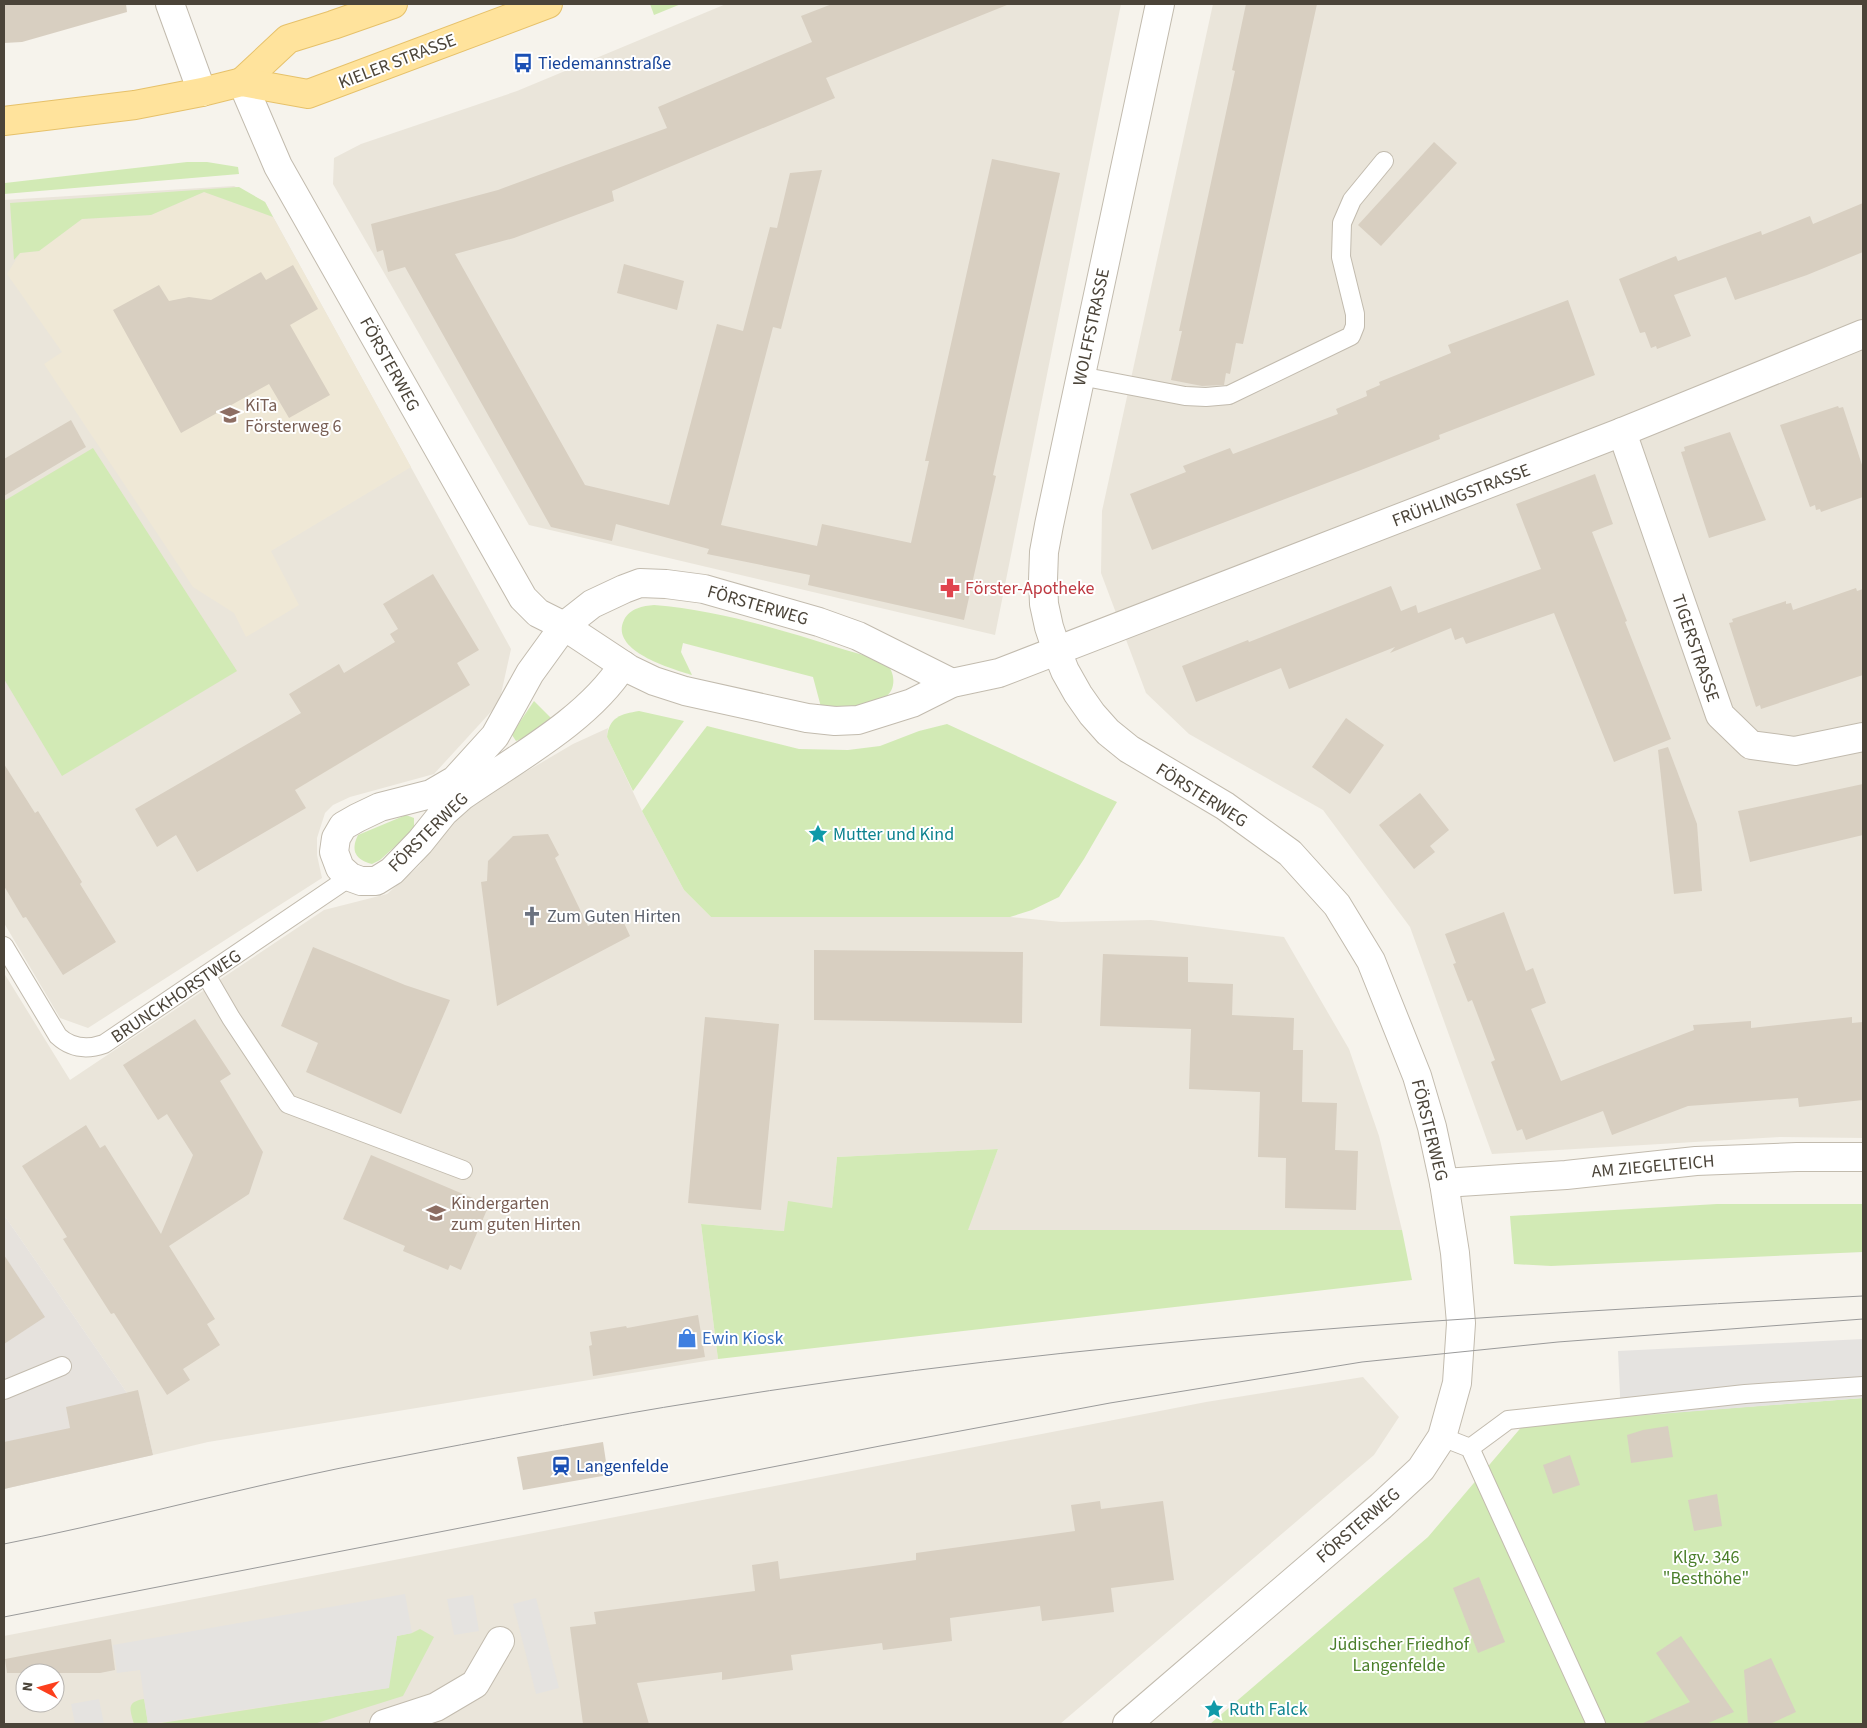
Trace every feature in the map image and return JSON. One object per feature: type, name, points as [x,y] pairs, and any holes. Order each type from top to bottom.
[{"type":"main road","name":"KIELER STRASSE","points":[[242,82],[288,38],[393,4]]},
{"type":"main road","name":"KIELER STRASSE","points":[[4,121],[135,105],[242,82],[308,94],[548,4]]},
{"type":"street","points":[[170,4],[202,92]]},
{"type":"street","name":"WOLFFSTRASSE","points":[[1057,651],[1044,604],[1044,552],[1160,4]]},
{"type":"street","name":"FÖRSTERWEG","points":[[242,82],[278,166],[523,598],[538,613],[564,626],[623,665],[654,681],[685,691],[807,718],[835,721],[858,720],[912,704],[952,682],[999,673],[1057,651],[1078,694],[1108,732],[1129,749],[1225,806],[1290,853],[1336,906],[1371,961],[1417,1076],[1432,1127],[1444,1183],[1455,1253],[1461,1323],[1457,1383],[1442,1437],[1420,1469],[1381,1506],[1128,1724]]},
{"type":"street","name":"FRÜHLINGSTRASSE","points":[[1057,651],[1622,432],[1863,334]]},
{"type":"street","name":"TIGERSTRASSE","points":[[1622,432],[1720,715],[1751,745],[1795,751],[1863,736]]},
{"type":"street","name":"FÖRSTERWEG","points":[[623,665],[602,692],[580,714],[462,796],[444,812],[420,842],[392,871],[376,880],[361,881],[350,877],[340,868],[334,852],[336,838],[343,826],[380,807],[431,794],[455,780],[495,736],[530,673],[564,626],[592,604],[640,583],[704,589],[819,622],[858,636],[952,682]]},
{"type":"street","name":"AM ZIEGELTEICH","points":[[1444,1183],[1566,1174],[1696,1161],[1797,1157],[1863,1157]]},
{"type":"street","points":[[384,1724],[436,1707],[475,1684],[500,1642]]},
{"type":"lane","points":[[1080,376],[1184,396],[1228,395],[1351,336],[1355,326],[1355,314],[1341,257],[1342,223],[1352,200],[1384,161]]},
{"type":"lane","name":"BRUNCKHORSTWEG","points":[[4,946],[58,1036],[74,1046],[92,1048],[104,1044],[350,877]]},
{"type":"lane","points":[[206,975],[231,1018],[288,1104],[463,1170]]},
{"type":"lane","points":[[4,1390],[62,1366]]},
{"type":"lane","points":[[1470,1448],[1508,1420],[1745,1394],[1863,1386]]},
{"type":"lane","points":[[1442,1437],[1470,1448],[1596,1724]]},
{"type":"shaded area","points":[[726,4],[1121,4],[995,635],[529,525],[333,184],[334,158],[361,144],[517,91]]},
{"type":"shaded area","points":[[1213,4],[1863,4],[1863,1138],[1780,1137],[1492,1154],[1410,927],[1323,810],[1189,734],[1146,693],[1101,573],[1102,511]]},
{"type":"shaded area","points":[[234,186],[265,202],[511,649],[499,703],[434,774],[350,797],[333,805],[325,813],[317,838],[317,855],[322,878],[88,1028],[60,1018],[4,923],[4,200]]},
{"type":"shaded area","name":"KiTa Försterweg 6","points":[[204,192],[273,217],[411,467],[271,551],[299,605],[246,637],[234,613],[193,587],[44,364],[62,352],[7,274],[20,253],[39,251],[82,219],[151,215]]},
{"type":"shaded area","points":[[608,728],[607,737],[642,811],[684,890],[711,917],[1010,917],[1061,922],[1151,920],[1284,937],[1349,1049],[1379,1136],[1402,1230],[967,1230],[998,1149],[837,1157],[832,1208],[784,1231],[701,1224],[718,1359],[208,1442],[153,1455],[144,1416],[4,1215],[4,973],[70,1080],[324,910],[387,894],[419,866],[454,814],[573,744]]},
{"type":"shaded area","points":[[4,1215],[144,1416],[153,1455],[4,1489]]},
{"type":"shaded area","points":[[1863,1339],[1863,1398],[1621,1417],[1618,1351]]},
{"type":"shaded area","points":[[1363,1377],[1399,1417],[1374,1455],[1060,1724],[4,1724],[4,1636],[1206,1402]]},
{"type":"shaded area","points":[[405,1594],[412,1633],[397,1636],[389,1688],[148,1724],[140,1670],[117,1673],[113,1645]]},
{"type":"shaded area","points":[[473,1595],[479,1631],[454,1635],[447,1599]]},
{"type":"shaded area","points":[[536,1598],[559,1688],[536,1694],[513,1604]]},
{"type":"shaded area","points":[[99,1699],[104,1724],[75,1724],[71,1704]]},
{"type":"green space","points":[[650,4],[681,4],[654,15]]},
{"type":"green space","points":[[187,162],[207,162],[238,167],[239,174],[4,194],[5,183]]},
{"type":"green space","points":[[239,187],[265,202],[273,217],[204,192],[151,215],[82,219],[39,251],[20,253],[14,260],[10,203]]},
{"type":"green space","points":[[93,448],[237,671],[62,776],[4,679],[4,501]]},
{"type":"green space","points":[[654,605],[701,611],[748,621],[881,661],[892,672],[893,686],[889,694],[878,701],[846,707],[821,707],[813,677],[683,643],[681,652],[692,675],[671,668],[645,657],[634,649],[625,641],[622,631],[624,620],[633,610]]},
{"type":"green space","points":[[534,701],[553,720],[531,735],[516,741],[512,735],[513,732]]},
{"type":"green space","points":[[639,711],[684,721],[633,791],[607,737],[608,730],[613,721],[621,715]]},
{"type":"green space","points":[[947,724],[1117,802],[1084,859],[1059,897],[1032,910],[1010,917],[711,917],[684,890],[642,811],[707,726],[799,749],[848,750],[880,746],[919,731]]},
{"type":"green space","points":[[406,815],[414,818],[412,831],[380,860],[372,864],[358,857],[355,846],[358,835]]},
{"type":"green space","points":[[998,1149],[968,1230],[1402,1230],[1412,1280],[718,1359],[701,1224],[784,1231],[788,1201],[832,1208],[837,1157]]},
{"type":"green space","points":[[1717,1204],[1863,1204],[1863,1252],[1551,1266],[1514,1264],[1510,1216]]},
{"type":"green space","name":"Klgv. 346 \"Besthöhe\"","points":[[1863,1398],[1863,1724],[1210,1724],[1428,1537],[1524,1424]]},
{"type":"green space","points":[[420,1629],[434,1637],[403,1696],[314,1724],[155,1724],[388,1688],[397,1636]]},
{"type":"green space","points":[[144,1699],[148,1724],[134,1724],[131,1714],[132,1704]]},
{"type":"building","points":[[4,4],[126,4],[127,12],[22,42],[4,43]]},
{"type":"building","points":[[832,4],[1007,5],[826,78],[835,98],[612,191],[614,201],[514,238],[455,254],[585,485],[669,505],[717,324],[743,331],[770,227],[777,228],[790,173],[822,170],[781,329],[773,327],[721,525],[817,546],[822,524],[911,543],[929,461],[925,461],[992,159],[1060,173],[993,475],[996,476],[964,620],[808,585],[810,575],[707,554],[709,549],[616,524],[612,541],[551,527],[405,267],[388,272],[383,250],[377,252],[371,224],[498,190],[667,128],[658,107],[812,42],[801,16]]},
{"type":"building","points":[[1246,4],[1317,4],[1243,344],[1236,343],[1230,374],[1226,373],[1224,385],[1202,386],[1171,380],[1182,331],[1179,331],[1235,71],[1232,70]]},
{"type":"building","points":[[1434,142],[1457,163],[1381,246],[1358,225]]},
{"type":"building","points":[[1863,203],[1863,252],[1807,275],[1735,300],[1726,277],[1674,295],[1691,336],[1657,349],[1656,346],[1651,348],[1645,332],[1640,333],[1619,279],[1676,256],[1678,261],[1761,231],[1762,235],[1810,216],[1813,224]]},
{"type":"building","points":[[624,264],[684,281],[677,310],[617,293]]},
{"type":"building","points":[[293,265],[318,309],[290,325],[330,395],[289,418],[269,384],[181,433],[113,310],[159,285],[169,301],[189,297],[211,300],[261,272],[266,280]]},
{"type":"building","points":[[1568,300],[1595,375],[1439,435],[1440,439],[1152,550],[1130,494],[1186,472],[1183,466],[1230,448],[1233,454],[1338,414],[1336,409],[1367,396],[1366,391],[1380,385],[1379,382],[1451,353],[1448,345]]},
{"type":"building","points":[[1838,406],[1839,408],[1843,407],[1863,468],[1863,497],[1821,512],[1820,509],[1816,510],[1815,505],[1810,507],[1780,425]]},
{"type":"building","points":[[71,420],[86,447],[4,496],[4,459]]},
{"type":"building","points":[[1730,432],[1766,520],[1709,538],[1681,452],[1685,451],[1684,447]]},
{"type":"building","points":[[1595,474],[1613,524],[1592,532],[1671,739],[1614,762],[1554,613],[1466,644],[1463,637],[1455,640],[1451,628],[1390,653],[1395,647],[1289,689],[1281,668],[1196,702],[1182,666],[1248,640],[1249,642],[1391,586],[1401,611],[1416,605],[1418,613],[1541,569],[1516,504]]},
{"type":"building","points":[[433,574],[479,650],[457,663],[470,685],[295,790],[306,808],[197,872],[176,835],[157,847],[135,809],[301,713],[289,694],[339,664],[344,673],[395,642],[390,634],[398,629],[383,604]]},
{"type":"building","points":[[1856,588],[1857,591],[1863,589],[1863,675],[1761,709],[1760,705],[1756,707],[1729,623],[1733,622],[1732,619],[1786,601],[1786,604],[1791,603],[1793,610]]},
{"type":"building","points":[[1346,718],[1384,745],[1350,794],[1312,767]]},
{"type":"building","points":[[1668,747],[1697,824],[1702,891],[1674,894],[1658,750]]},
{"type":"building","points":[[4,764],[35,813],[38,811],[116,942],[63,975],[26,917],[23,918],[4,886]]},
{"type":"building","points":[[1863,784],[1863,835],[1750,862],[1738,811]]},
{"type":"building","points":[[1420,793],[1449,830],[1430,846],[1435,852],[1414,869],[1379,825]]},
{"type":"building","name":"Zum Guten Hirten","points":[[548,834],[559,855],[555,858],[588,926],[618,910],[630,936],[497,1006],[481,882],[487,881],[488,861],[513,836]]},
{"type":"building","points":[[1504,912],[1526,971],[1533,968],[1546,1003],[1531,1009],[1561,1081],[1694,1030],[1693,1025],[1751,1021],[1751,1028],[1852,1017],[1852,1023],[1863,1022],[1863,1100],[1799,1107],[1798,1098],[1688,1106],[1612,1135],[1603,1111],[1526,1140],[1522,1129],[1517,1131],[1491,1062],[1495,1060],[1472,1000],[1468,1002],[1453,964],[1456,963],[1445,934]]},
{"type":"building","points":[[313,947],[405,985],[450,1000],[401,1114],[306,1072],[318,1043],[281,1026]]},
{"type":"building","points":[[814,950],[1023,952],[1022,1023],[814,1020]]},
{"type":"building","points":[[1103,954],[1188,957],[1188,982],[1233,984],[1232,1015],[1294,1018],[1293,1050],[1303,1050],[1302,1102],[1337,1103],[1335,1150],[1358,1151],[1356,1210],[1285,1208],[1286,1158],[1258,1157],[1260,1092],[1189,1089],[1191,1029],[1100,1026]]},
{"type":"building","points":[[705,1017],[779,1024],[761,1210],[688,1203]]},
{"type":"building","points":[[195,1019],[231,1074],[220,1081],[263,1152],[249,1194],[169,1246],[215,1319],[207,1324],[220,1345],[183,1369],[190,1380],[167,1395],[114,1313],[111,1314],[63,1239],[67,1237],[22,1166],[86,1125],[100,1148],[105,1145],[161,1234],[193,1155],[167,1114],[158,1120],[123,1065]]},
{"type":"building","name":"Kindergarten zum guten Hirten","points":[[371,1155],[489,1205],[461,1270],[450,1265],[448,1270],[403,1251],[405,1246],[343,1219]]},
{"type":"building","points":[[4,1255],[45,1317],[4,1344]]},
{"type":"building","points":[[698,1315],[705,1357],[593,1376],[589,1346],[592,1345],[590,1332],[626,1326],[627,1328]]},
{"type":"building","points":[[138,1390],[153,1455],[4,1489],[4,1442],[70,1428],[66,1407]]},
{"type":"building","points":[[1668,1426],[1673,1457],[1631,1463],[1627,1435]]},
{"type":"building","points":[[603,1442],[608,1475],[523,1490],[517,1457]]},
{"type":"building","points":[[1570,1455],[1580,1485],[1553,1494],[1543,1465]]},
{"type":"building","points":[[1717,1494],[1722,1526],[1694,1531],[1688,1500]]},
{"type":"building","points":[[1100,1501],[1101,1509],[1163,1501],[1174,1580],[1111,1588],[1114,1612],[1042,1621],[1040,1606],[950,1618],[952,1641],[883,1650],[882,1643],[791,1655],[793,1670],[722,1680],[722,1672],[637,1683],[649,1724],[583,1724],[570,1627],[596,1624],[594,1612],[755,1591],[752,1565],[778,1561],[780,1579],[916,1560],[916,1553],[1075,1531],[1071,1505]]},
{"type":"building","points":[[1479,1577],[1505,1642],[1478,1653],[1453,1588]]},
{"type":"building","points":[[1681,1636],[1734,1712],[1706,1724],[1641,1724],[1690,1702],[1656,1653]]},
{"type":"building","points":[[111,1639],[115,1670],[100,1673],[65,1673],[65,1663],[15,1663],[15,1673],[7,1673],[5,1659]]},
{"type":"building","points":[[1771,1658],[1796,1712],[1770,1724],[1748,1724],[1744,1670]]},
{"type":"tram line","points":[[4,1544],[270,1483],[368,1463],[630,1413],[842,1380],[1133,1346],[1279,1333],[1571,1312],[1863,1296]]},
{"type":"tram line","points":[[4,1617],[880,1446],[1110,1403],[1362,1362],[1558,1342],[1863,1319]]},
{"type":"place","name":"Tiedemannstraße","points":[[523,63]]},
{"type":"place","name":"KiTa Försterweg 6","points":[[230,415]]},
{"type":"place","name":"Förster-Apotheke","points":[[950,588]]},
{"type":"place","name":"Mutter und Kind","points":[[818,834]]},
{"type":"place","name":"Zum Guten Hirten","points":[[532,916]]},
{"type":"place","name":"Kindergarten zum guten Hirten","points":[[436,1213]]},
{"type":"place","name":"Ewin Kiosk","points":[[687,1338]]},
{"type":"place","name":"Langenfelde","points":[[561,1466]]},
{"type":"place","name":"Ruth Falck","points":[[1214,1709]]},
{"type":"park label","name":"Jüdischer Friedhof Langenfelde","points":[[1399,1654]]}]
